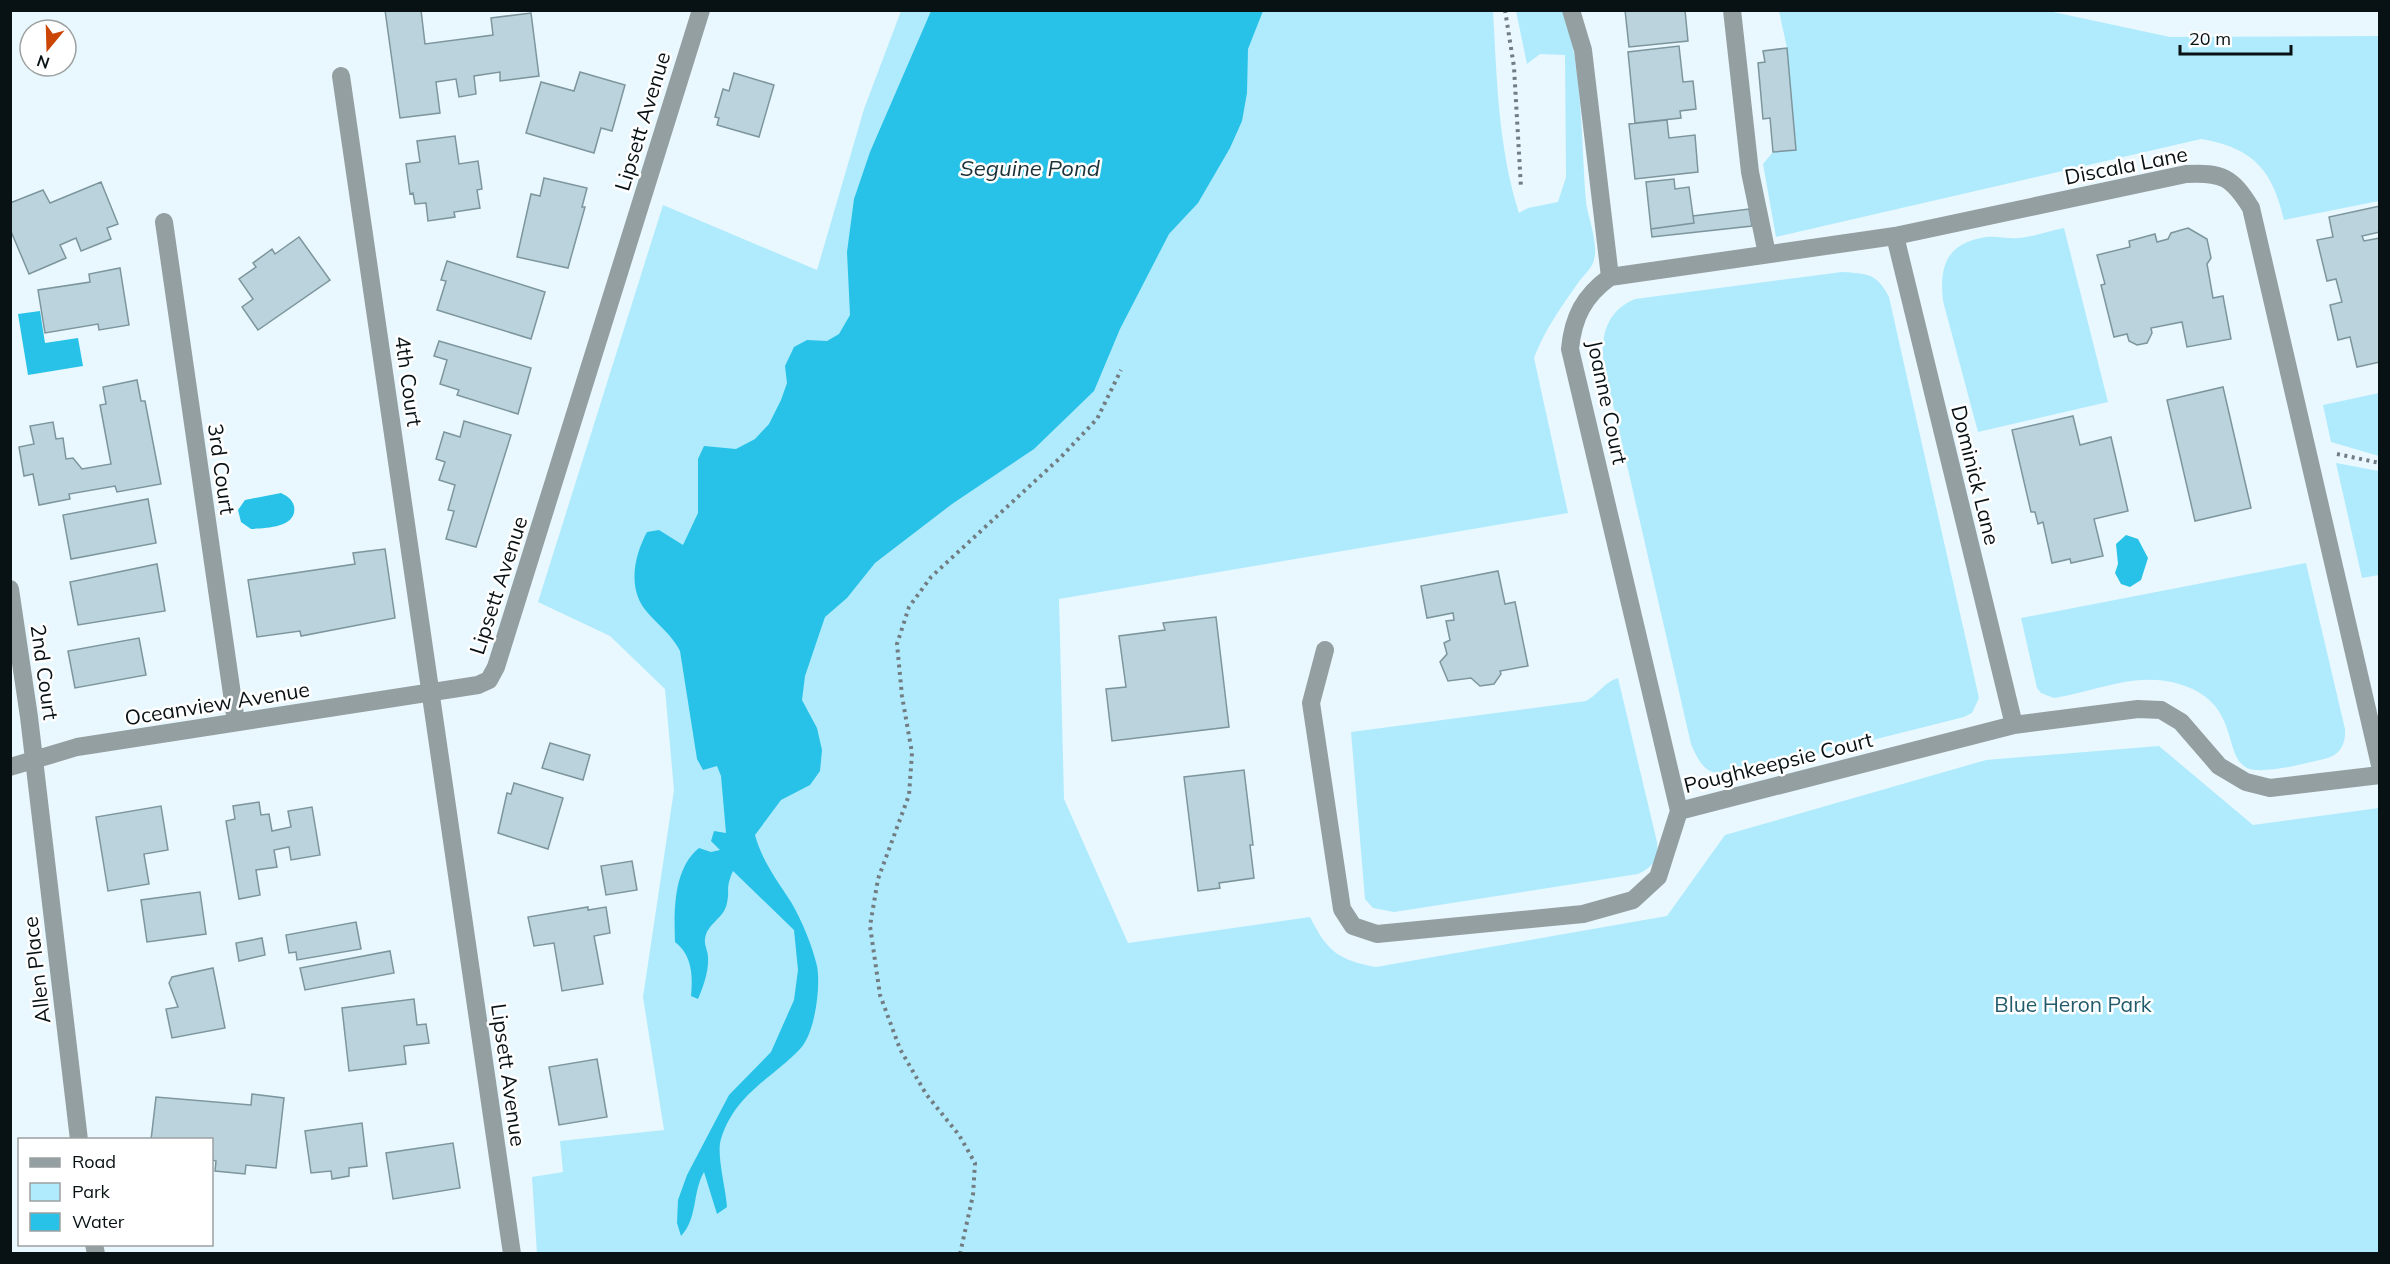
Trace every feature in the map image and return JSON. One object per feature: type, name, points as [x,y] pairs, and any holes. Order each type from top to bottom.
[{"type":"street","name":"Lipsett Avenue","points":[[512,1254],[433,693],[478,685],[489,680],[496,668],[701,10]]},
{"type":"street","points":[[1572,10],[1583,50],[1610,276]]},
{"type":"street","points":[[1732,10],[1750,172],[1767,254]]},
{"type":"street","name":"4th Court","points":[[341,76],[433,693]]},
{"type":"street","name":"Discala Lane","points":[[1610,276],[1895,236],[2186,174],[2207,172],[2225,177],[2239,189],[2251,208],[2379,765]]},
{"type":"street","name":"3rd Court","points":[[164,222],[236,723]]},
{"type":"street","name":"Dominick Lane","points":[[1895,236],[2014,725]]},
{"type":"street","name":"Joanne Court","points":[[1610,276],[1592,289],[1580,308],[1572,328],[1570,349],[1679,811]]},
{"type":"street","name":"2nd Court","points":[[10,589],[33,760]]},
{"type":"street","name":"Poughkeepsie Court","points":[[1325,650],[1311,703],[1342,909],[1353,926],[1377,934],[1583,914],[1633,900],[1658,877],[1679,811],[2014,725],[2138,709],[2161,710],[2181,722],[2219,766],[2246,782],[2270,788],[2379,775]]},
{"type":"street","name":"Oceanview Avenue","points":[[10,767],[77,747],[433,693]]},
{"type":"street","name":"Allen Place","points":[[33,760],[79,1138]]},
{"type":"path","points":[[1505,10],[1514,67],[1521,188]]},
{"type":"path","points":[[960,1254],[973,1195],[975,1163],[959,1135],[926,1094],[900,1049],[880,995],[870,926],[878,879],[909,795],[912,753],[902,696],[897,644],[909,607],[931,578],[1060,458],[1097,419],[1121,370]]},
{"type":"path","points":[[2307,450],[2379,463]]},
{"type":"green space","points":[[2044,10],[2170,37],[2379,36],[2379,201],[2284,220],[2273,188],[2258,164],[2235,148],[2201,139],[1776,237],[1763,164],[1773,152],[1796,150],[1787,48],[1779,11]]},
{"type":"green space","name":"Blue Heron Park","points":[[901,11],[1493,11],[1497,88],[1503,138],[1519,213],[1528,208],[1558,202],[1566,177],[1565,55],[1540,54],[1527,64],[1516,11],[1564,11],[1570,34],[1578,82],[1586,202],[1595,250],[1591,267],[1553,319],[1534,358],[1568,513],[1059,599],[1064,799],[1128,943],[1310,917],[1322,938],[1335,952],[1352,961],[1376,967],[1667,916],[1725,835],[1986,760],[2159,746],[2253,825],[2379,808],[2379,1253],[537,1254],[532,1177],[563,1172],[560,1141],[664,1130],[643,997],[674,790],[665,689],[610,636],[538,602],[663,205],[817,270],[864,109]]},
{"type":"green space","points":[[2064,228],[2108,402],[1978,432],[1943,301],[1943,277],[1948,258],[1962,244],[1973,240],[1986,237],[2024,237]]},
{"type":"green space","points":[[1842,272],[1870,276],[1880,283],[1889,297],[1979,698],[1972,713],[1964,717],[1737,774],[1720,774],[1708,770],[1703,765],[1691,744],[1604,365],[1604,335],[1617,310],[1635,299]]},
{"type":"green space","points":[[2379,393],[2379,456],[2331,442],[2323,405]]},
{"type":"green space","points":[[2336,463],[2379,471],[2379,575],[2362,578]]},
{"type":"green space","points":[[2306,563],[2345,729],[2341,748],[2330,757],[2273,769],[2247,768],[2239,761],[2221,715],[2212,703],[2199,692],[2179,684],[2148,680],[2132,681],[2054,698],[2041,693],[2037,688],[2021,618]]},
{"type":"green space","points":[[1618,678],[1657,842],[1656,858],[1648,868],[1638,874],[1394,912],[1373,908],[1365,899],[1351,732],[1586,701]]},
{"type":"water","name":"Seguine Pond","points":[[931,11],[1263,11],[1248,49],[1247,93],[1242,121],[1230,148],[1198,203],[1169,234],[1120,329],[1094,391],[1034,449],[952,504],[875,563],[847,598],[825,617],[805,676],[802,700],[817,728],[822,750],[820,771],[810,785],[781,800],[755,835],[766,862],[799,917],[812,950],[818,975],[816,1009],[810,1033],[800,1049],[744,1099],[727,1123],[721,1139],[720,1162],[727,1207],[717,1214],[704,1172],[693,1213],[681,1236],[677,1223],[678,1200],[687,1175],[729,1095],[771,1052],[794,1000],[798,970],[794,930],[733,871],[723,913],[706,934],[708,962],[704,984],[698,999],[691,996],[692,981],[688,959],[675,942],[675,904],[680,879],[690,857],[699,848],[711,852],[720,850],[711,841],[714,831],[726,833],[721,776],[717,766],[703,770],[697,759],[680,651],[641,603],[635,583],[636,562],[647,532],[659,530],[683,545],[698,513],[698,459],[704,446],[736,449],[755,439],[769,424],[781,400],[787,383],[785,366],[794,347],[807,340],[827,341],[839,334],[850,315],[847,252],[854,199],[870,152]]},
{"type":"water","points":[[40,311],[45,343],[78,338],[83,366],[28,375],[18,314]]},
{"type":"water","points":[[281,493],[292,501],[294,506],[294,513],[286,523],[251,529],[241,522],[238,510],[245,500]]},
{"type":"water","points":[[2126,535],[2138,539],[2148,558],[2141,580],[2130,587],[2121,584],[2115,573],[2118,564],[2116,544]]},
{"type":"building","points":[[385,10],[421,10],[425,44],[493,35],[491,18],[531,13],[539,76],[500,81],[500,72],[474,76],[476,94],[459,97],[456,79],[436,82],[440,113],[400,118]]},
{"type":"building","points":[[1625,10],[1685,10],[1688,41],[1629,47]]},
{"type":"building","points":[[1679,46],[1683,82],[1693,81],[1696,109],[1680,111],[1681,118],[1635,123],[1628,52]]},
{"type":"building","points":[[1787,48],[1796,150],[1773,152],[1770,118],[1763,119],[1758,63],[1765,62],[1763,51]]},
{"type":"building","points":[[580,72],[625,85],[612,131],[601,128],[594,153],[526,133],[541,82],[574,91]]},
{"type":"building","points":[[734,73],[774,85],[759,137],[717,125],[719,118],[715,117],[723,89],[729,91]]},
{"type":"building","points":[[1667,120],[1669,138],[1695,135],[1698,172],[1635,179],[1629,124]]},
{"type":"building","points":[[455,136],[459,164],[478,161],[482,189],[477,190],[480,208],[454,212],[455,217],[428,221],[426,203],[415,204],[413,193],[410,194],[406,164],[420,162],[417,141]]},
{"type":"building","points":[[544,178],[587,188],[582,207],[585,207],[568,268],[517,257],[531,194],[540,196]]},
{"type":"building","points":[[1674,179],[1675,189],[1689,187],[1694,223],[1651,229],[1646,182]]},
{"type":"building","points":[[101,182],[118,224],[107,228],[111,239],[81,251],[76,238],[60,245],[66,258],[29,274],[10,229],[10,203],[43,190],[50,203]]},
{"type":"building","points":[[2380,206],[2380,232],[2362,236],[2364,241],[2380,238],[2380,362],[2357,367],[2350,337],[2338,340],[2330,305],[2342,302],[2336,279],[2327,281],[2317,240],[2333,237],[2329,217]]},
{"type":"building","points":[[1749,209],[1752,226],[1652,237],[1651,229],[1694,223],[1693,216]]},
{"type":"building","points":[[2188,228],[2207,239],[2211,258],[2207,264],[2213,298],[2223,296],[2231,339],[2187,347],[2182,322],[2151,328],[2152,333],[2147,343],[2137,345],[2129,341],[2127,334],[2114,337],[2101,285],[2105,284],[2097,255],[2130,247],[2129,241],[2155,234],[2157,242],[2168,239],[2171,233]]},
{"type":"building","points":[[299,237],[330,280],[258,330],[242,307],[253,299],[239,279],[256,267],[253,263],[272,249],[275,254]]},
{"type":"building","points":[[447,261],[545,292],[531,339],[437,310],[446,281],[441,280]]},
{"type":"building","points":[[120,268],[129,325],[99,330],[98,324],[45,333],[38,290],[90,282],[89,274]]},
{"type":"building","points":[[439,341],[531,368],[518,414],[457,395],[459,390],[440,384],[447,360],[434,356]]},
{"type":"building","points":[[137,380],[141,401],[145,401],[161,484],[117,492],[115,486],[69,494],[70,499],[39,505],[33,474],[24,476],[19,447],[34,444],[30,426],[53,422],[56,439],[63,438],[66,459],[73,458],[82,469],[111,464],[100,405],[106,404],[103,387]]},
{"type":"building","points":[[2223,387],[2251,508],[2195,521],[2167,400]]},
{"type":"building","points":[[2073,416],[2080,445],[2111,437],[2128,511],[2094,519],[2103,556],[2071,563],[2070,559],[2052,563],[2043,522],[2038,524],[2035,512],[2031,512],[2012,430]]},
{"type":"building","points":[[464,421],[511,435],[476,547],[446,539],[454,511],[448,510],[455,485],[439,480],[445,462],[436,459],[444,432],[460,437]]},
{"type":"building","points":[[148,499],[156,543],[71,559],[63,515]]},
{"type":"building","points":[[385,549],[395,618],[301,636],[300,631],[257,637],[248,580],[355,564],[353,553]]},
{"type":"building","points":[[157,564],[165,611],[78,625],[70,582]]},
{"type":"building","points":[[1498,571],[1505,604],[1515,602],[1528,666],[1500,671],[1501,674],[1494,684],[1480,686],[1471,678],[1448,681],[1440,662],[1447,654],[1444,643],[1450,640],[1446,621],[1454,620],[1453,613],[1427,618],[1421,586]]},
{"type":"building","points":[[1216,617],[1229,727],[1112,741],[1106,689],[1126,687],[1119,636],[1165,630],[1163,623]]},
{"type":"building","points":[[139,638],[146,675],[75,688],[68,651]]},
{"type":"building","points":[[550,743],[590,755],[583,780],[542,768]]},
{"type":"building","points":[[1244,770],[1253,845],[1250,845],[1254,878],[1219,883],[1220,888],[1198,891],[1184,777]]},
{"type":"building","points":[[514,783],[563,798],[548,849],[498,833],[507,793],[511,794]]},
{"type":"building","points":[[259,802],[261,815],[269,814],[272,831],[291,827],[288,811],[312,807],[320,855],[291,860],[289,847],[274,850],[277,867],[256,870],[260,895],[239,899],[226,821],[235,819],[233,806]]},
{"type":"building","points":[[161,806],[168,850],[144,854],[149,884],[108,891],[96,817]]},
{"type":"building","points":[[632,861],[637,890],[606,895],[601,866]]},
{"type":"building","points":[[200,892],[206,934],[147,942],[141,900]]},
{"type":"building","points":[[588,907],[588,910],[606,907],[610,933],[594,936],[603,984],[562,991],[554,943],[534,946],[528,917]]},
{"type":"building","points":[[356,922],[361,949],[297,960],[296,952],[289,953],[286,935]]},
{"type":"building","points":[[262,938],[265,955],[239,961],[236,943]]},
{"type":"building","points":[[390,951],[394,973],[305,990],[300,968]]},
{"type":"building","points":[[213,968],[225,1028],[172,1038],[166,1009],[178,1007],[169,983],[172,977]]},
{"type":"building","points":[[414,999],[417,1025],[426,1024],[429,1043],[404,1046],[406,1064],[349,1071],[342,1008]]},
{"type":"building","points":[[597,1059],[607,1117],[559,1125],[549,1067]]},
{"type":"building","points":[[252,1094],[284,1098],[276,1168],[246,1165],[245,1174],[215,1171],[213,1138],[151,1138],[156,1097],[251,1105]]},
{"type":"building","points":[[362,1123],[367,1166],[349,1168],[349,1176],[332,1179],[331,1171],[311,1173],[305,1131]]},
{"type":"building","points":[[453,1143],[460,1188],[393,1199],[386,1153]]}]
